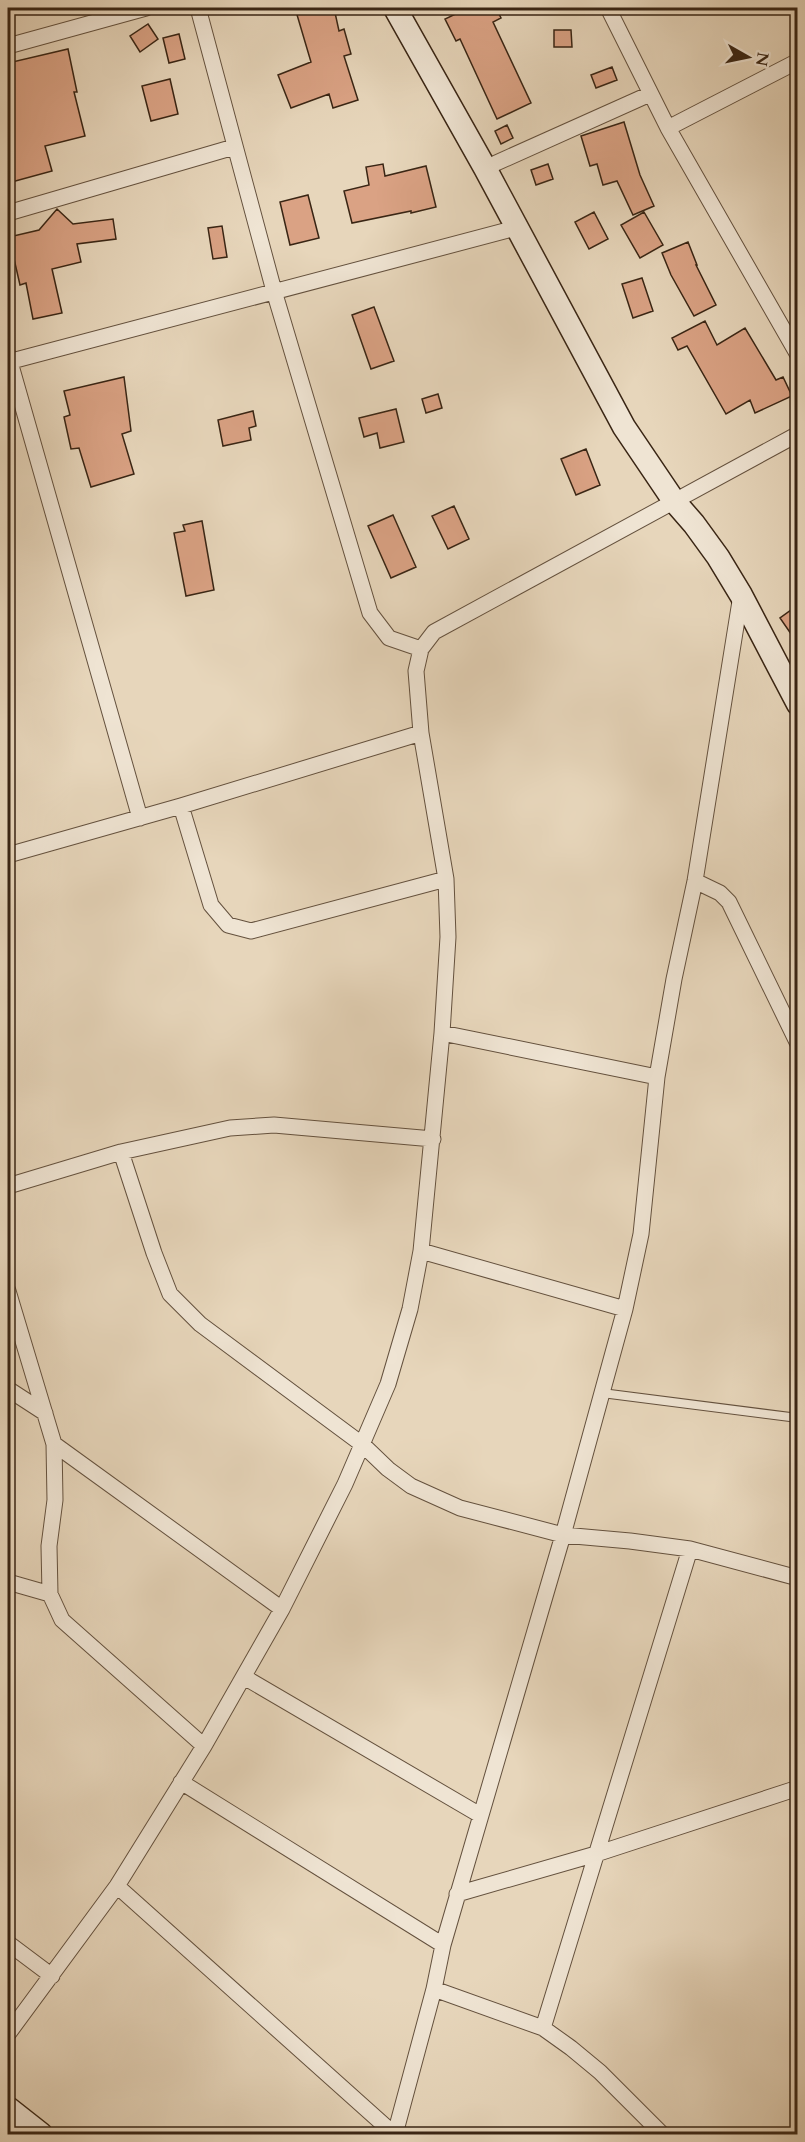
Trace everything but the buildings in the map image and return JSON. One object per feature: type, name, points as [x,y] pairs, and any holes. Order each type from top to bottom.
[{"type":"street","points":[[8,46],[146,8]]},
{"type":"street","points":[[198,8],[274,291],[370,613],[389,638],[421,649]]},
{"type":"street","points":[[395,8],[485,168],[624,427],[674,501],[712,549],[741,596],[798,704]]},
{"type":"street","points":[[608,8],[668,128],[798,355]]},
{"type":"street","points":[[668,128],[798,61]]},
{"type":"street","points":[[485,168],[650,94]]},
{"type":"street","points":[[8,213],[234,147]]},
{"type":"street","points":[[140,818],[8,360],[516,228]]},
{"type":"street","points":[[8,2034],[117,1886],[204,1746],[282,1610],[363,1445],[388,1384],[410,1309],[421,1251],[433,1138],[448,938],[446,879],[421,733],[416,671],[421,649],[434,632],[798,434]]},
{"type":"street","points":[[117,1886],[394,2134],[434,1989],[457,1894],[563,1535],[625,1309],[640,1234],[657,1077],[674,979],[695,881],[741,596]]},
{"type":"street","points":[[8,855],[181,806],[421,733]]},
{"type":"street","points":[[181,806],[211,905],[228,925],[251,931],[446,879]]},
{"type":"street","points":[[695,881],[720,893],[729,902],[798,1044]]},
{"type":"street","points":[[442,1033],[657,1077]]},
{"type":"street","points":[[8,1186],[121,1152],[230,1128],[274,1125],[433,1138]]},
{"type":"street","points":[[121,1152],[170,1294],[200,1323],[363,1445],[388,1469],[411,1486],[460,1508],[563,1535],[690,1549],[798,1578]]},
{"type":"street","points":[[421,1251],[625,1309]]},
{"type":"street","points":[[8,1291],[54,1443],[55,1500],[49,1546],[50,1594],[62,1620],[204,1746]]},
{"type":"street","points":[[8,1390],[45,1413]]},
{"type":"street","points":[[54,1443],[282,1610]]},
{"type":"street","points":[[543,2028],[690,1549]]},
{"type":"street","points":[[8,1582],[50,1594]]},
{"type":"street","points":[[244,1677],[480,1815]]},
{"type":"street","points":[[181,1782],[443,1945]]},
{"type":"street","points":[[457,1894],[596,1854],[798,1788]]},
{"type":"street","points":[[8,1943],[52,1976]]},
{"type":"street","points":[[434,1989],[543,2028],[600,2072],[662,2134]]},
{"type":"street","points":[[8,2108],[41,2134]]},
{"type":"lane","points":[[602,1393],[798,1418]]}]
